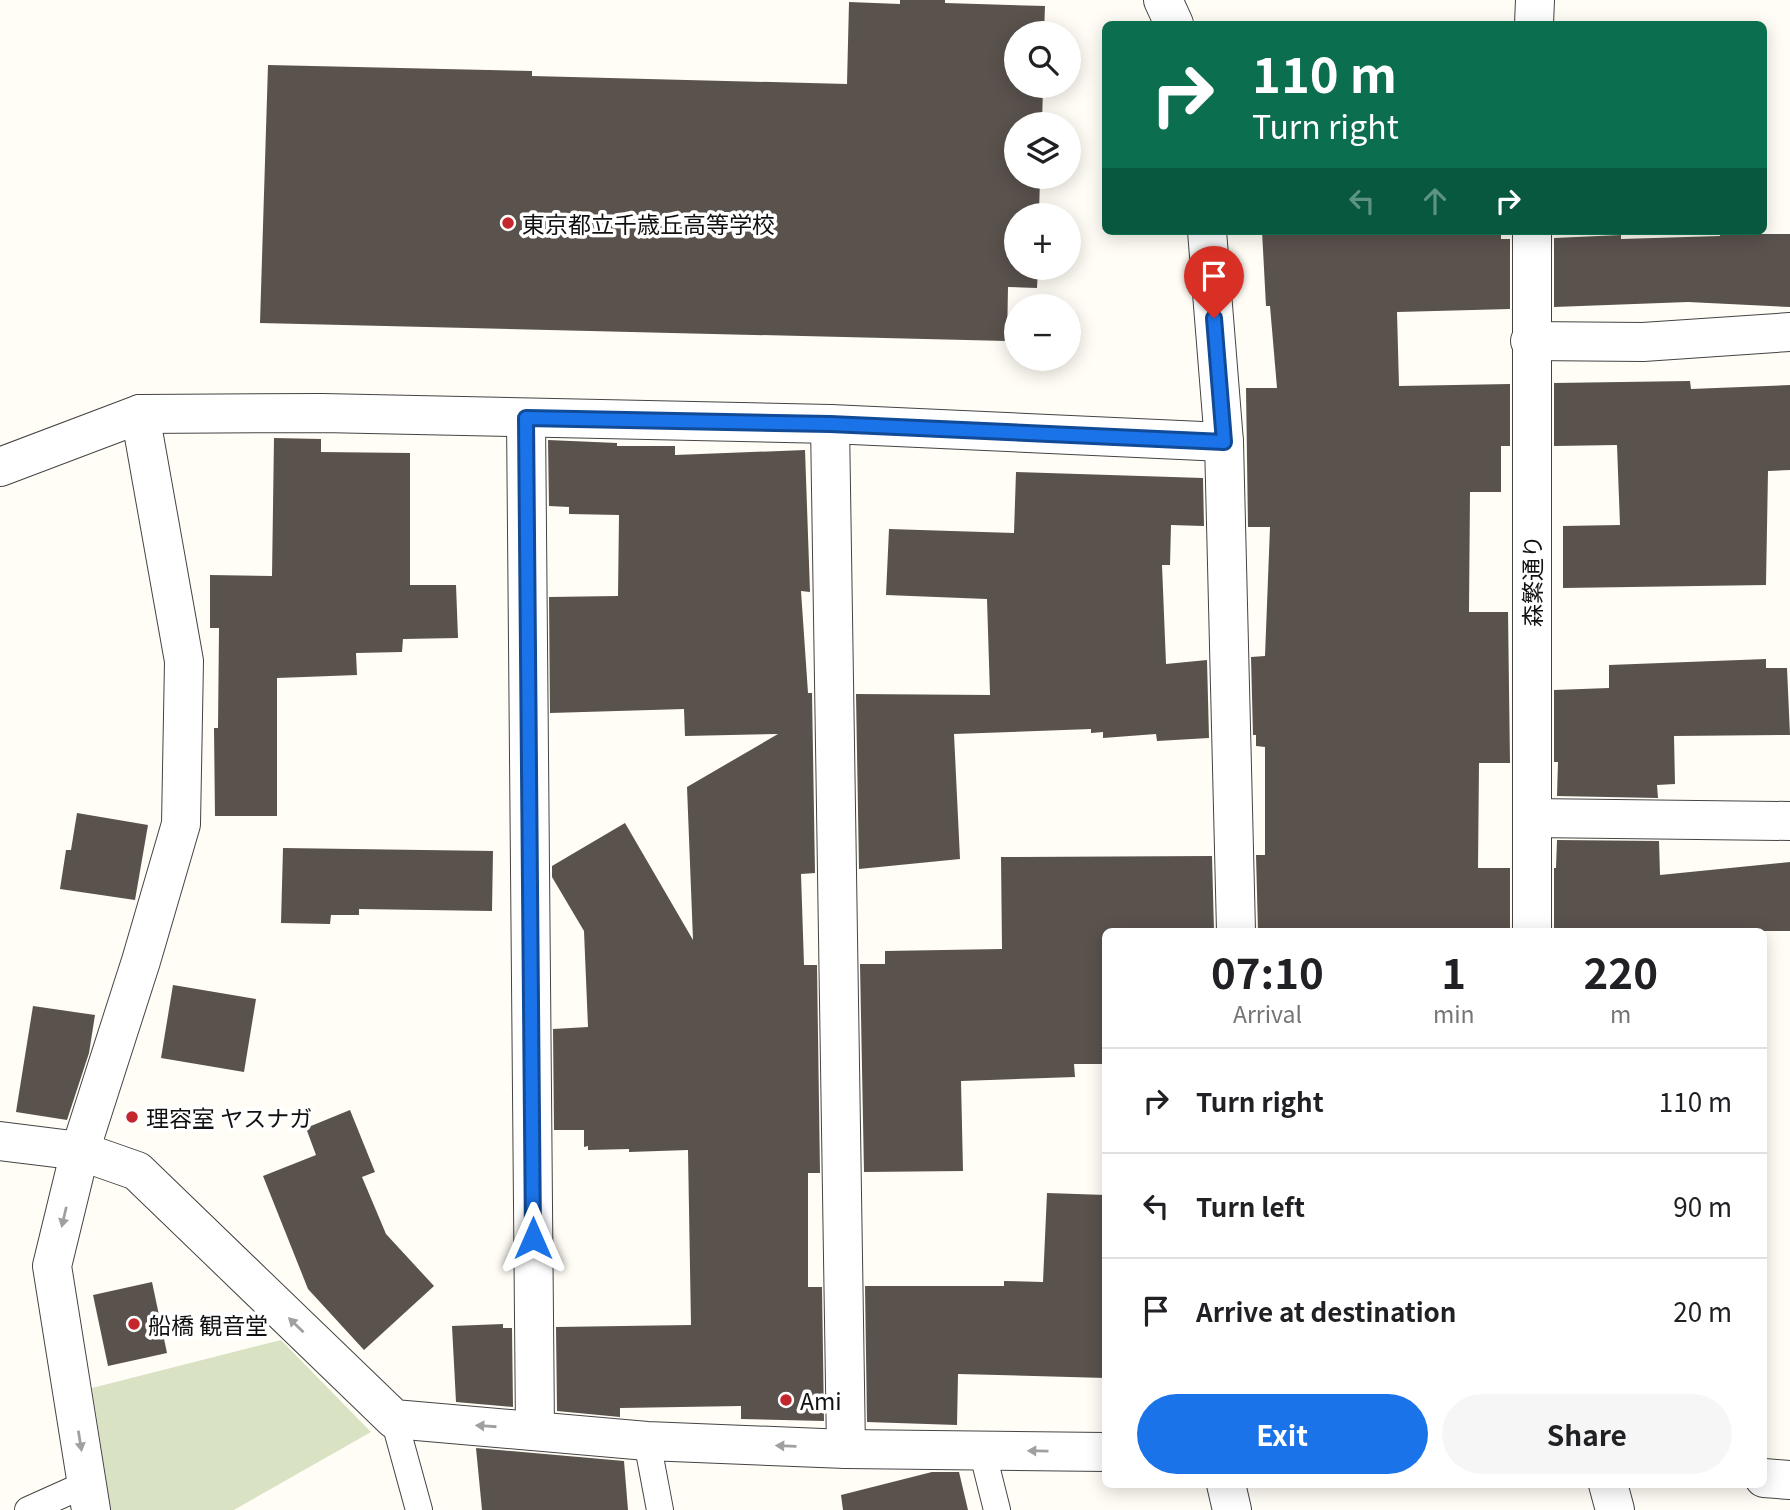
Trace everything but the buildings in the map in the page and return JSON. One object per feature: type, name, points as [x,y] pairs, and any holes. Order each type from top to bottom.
[{"type":"street","points":[[1163,0],[1173,21]]},
{"type":"street","points":[[1534,21],[1535,0]]},
{"type":"street","points":[[1207,235],[1224,442],[1236,928]]},
{"type":"street","name":"森繁通り","points":[[1532,235],[1532,928]]},
{"type":"street","points":[[1530,341],[1643,342],[1790,332]]},
{"type":"street","points":[[0,467],[140,414],[322,413],[830,424],[1224,442]]},
{"type":"street","points":[[89,1497],[52,1266],[80,1151],[141,961],[181,824],[184,662],[140,414]]},
{"type":"street","points":[[526,418],[535,1430]]},
{"type":"street","points":[[830,424],[846,1449]]},
{"type":"street","points":[[1532,818],[1577,821],[1790,821]]},
{"type":"street","points":[[0,1141],[80,1151],[137,1171],[394,1419],[647,1441],[846,1449],[1102,1452]]},
{"type":"street","points":[[1767,1478],[1790,1480]]},
{"type":"street","points":[[1227,1488],[1232,1510]]},
{"type":"street","points":[[1609,1488],[1615,1510]]},
{"type":"lane","points":[[394,1419],[419,1510]]},
{"type":"lane","points":[[647,1441],[660,1510]]},
{"type":"lane","points":[[982,1450],[997,1510]]},
{"type":"lane","points":[[28,1510],[89,1497]]},
{"type":"green space","points":[[281,1340],[371,1432],[234,1510],[111,1510],[92,1388]]},
{"type":"place","name":"東京都立千歳丘高等学校","points":[[508,223]]},
{"type":"place","name":"理容室 ヤスナガ","points":[[132,1117]]},
{"type":"place","name":"船橋 観音堂","points":[[134,1324]]},
{"type":"place","name":"Ami","points":[[786,1400]]},
{"type":"route","points":[[533,1238],[526,418],[830,424],[1224,442],[1214,318]]}]
